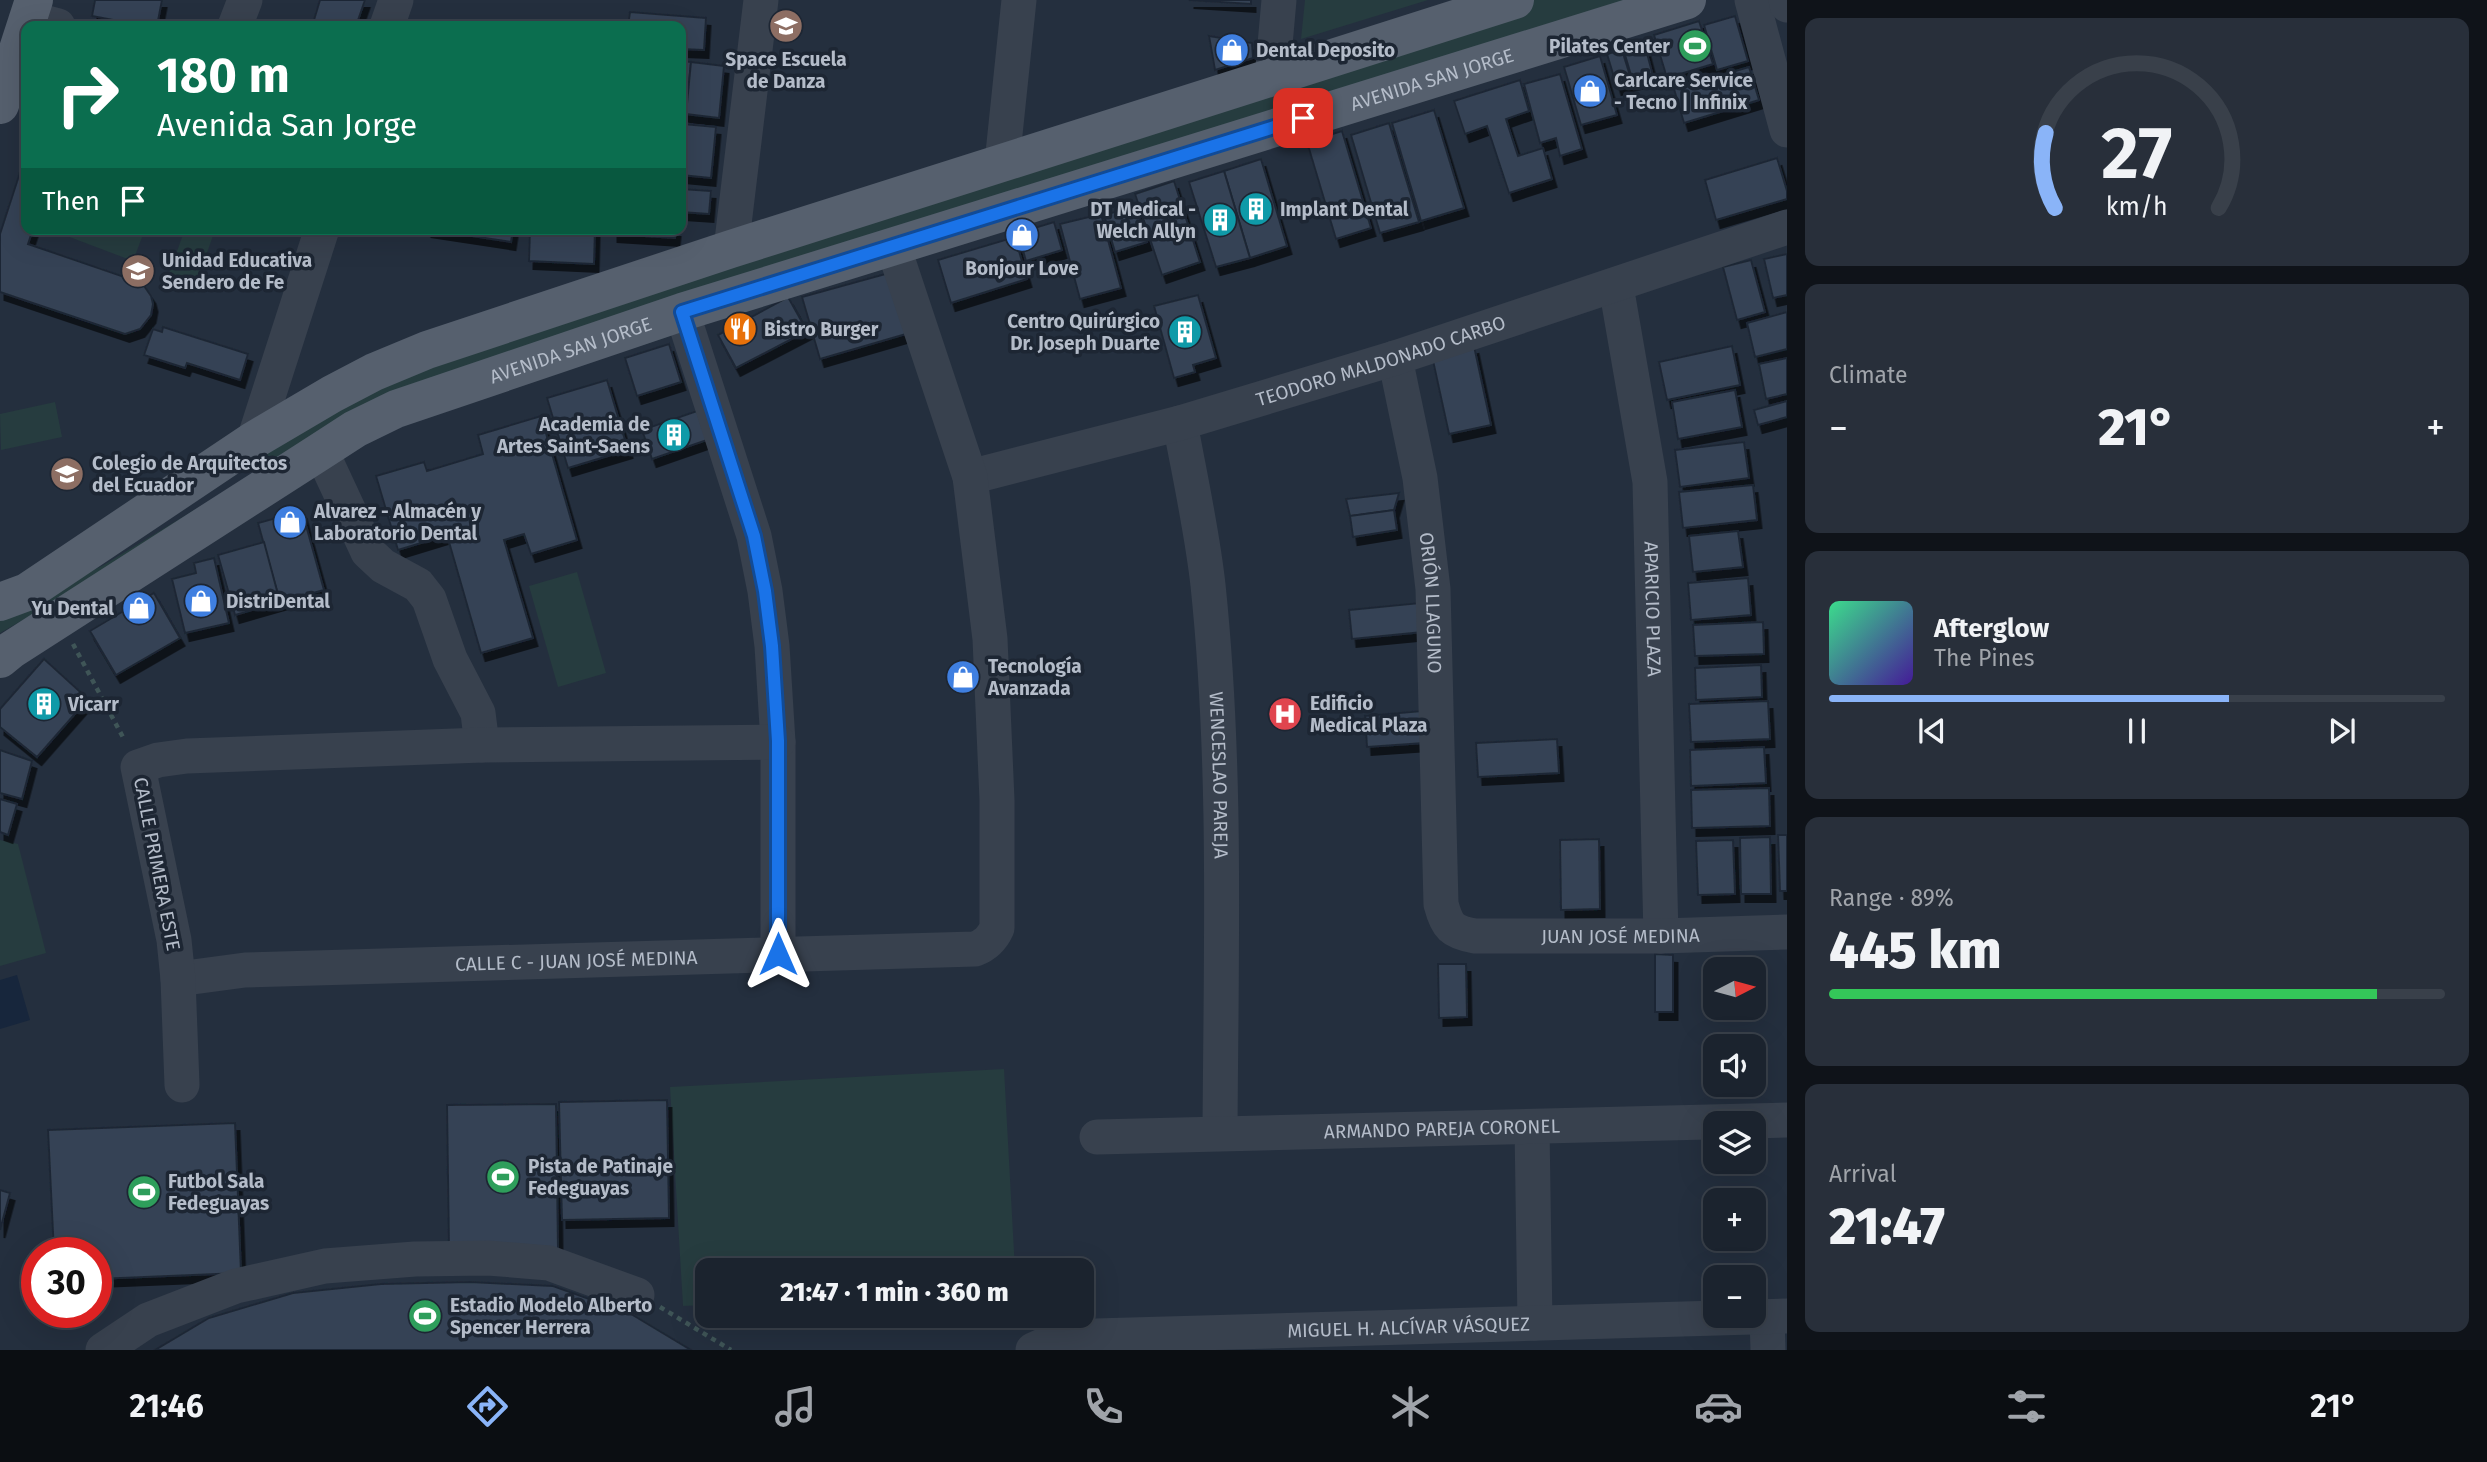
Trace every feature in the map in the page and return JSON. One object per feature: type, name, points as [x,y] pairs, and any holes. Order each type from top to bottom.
[{"type":"main road","points":[[0,602],[27,592],[254,440],[331,394],[427,350],[730,249],[1515,0]]},
{"type":"main road","name":"AVENIDA SAN JORGE","points":[[7,656],[355,429],[396,409],[682,312],[1687,0]]},
{"type":"main road","points":[[0,106],[21,27]]},
{"type":"main road","points":[[0,579],[85,554]]},
{"type":"street","points":[[237,21],[245,0]]},
{"type":"street","points":[[389,21],[396,0]]},
{"type":"street","points":[[730,249],[761,0]]},
{"type":"street","points":[[1002,163],[1019,0]]},
{"type":"street","points":[[1272,78],[1279,0]]},
{"type":"street","points":[[1752,0],[1787,130]]},
{"type":"street","points":[[1786,0],[1787,5]]},
{"type":"street","name":"TEODORO MALDONADO CARBO","points":[[970,477],[1180,423],[1395,358],[1787,227]]},
{"type":"street","points":[[254,440],[320,235]]},
{"type":"street","points":[[893,246],[970,477]]},
{"type":"street","name":"APARICIO PLAZA","points":[[1616,286],[1650,482],[1661,936]]},
{"type":"street","points":[[682,312],[754,536],[765,591],[778,741],[778,954]]},
{"type":"street","name":"ORIÓN LLAGUNO","points":[[1395,358],[1428,531],[1433,589],[1441,904],[1448,924],[1454,931]]},
{"type":"street","name":"WENCESLAO PAREJA","points":[[1180,423],[1208,583],[1217,696],[1222,823],[1220,1133]]},
{"type":"street","points":[[321,451],[368,552],[383,566],[418,586],[429,599],[450,659],[478,713],[482,745]]},
{"type":"street","name":"CALLE C - JUAN JOSÉ MEDINA","points":[[178,979],[245,970],[975,949],[984,946],[997,928],[997,800],[990,639],[970,477]]},
{"type":"street","points":[[138,767],[172,757],[187,756],[482,745],[778,741]]},
{"type":"street","name":"CALLE PRIMERA ESTE","points":[[138,767],[162,878],[178,979],[182,1086]]},
{"type":"street","name":"JUAN JOSÉ MEDINA","points":[[1454,931],[1475,936],[1661,936],[1787,932]]},
{"type":"street","name":"ARMANDO PAREJA CORONEL","points":[[1097,1137],[1787,1120]]},
{"type":"street","points":[[1532,1126],[1544,1332]]},
{"type":"street","points":[[103,1350],[148,1320],[236,1286],[326,1266],[415,1259],[488,1258],[549,1263],[637,1295]]},
{"type":"street","name":"MIGUEL H. ALCÍVAR VÁSQUEZ","points":[[1033,1350],[1053,1341],[1095,1343],[1343,1339],[1544,1332],[1617,1336],[1774,1328]]},
{"type":"path","name":"CALLE PRIMERA ESTE","points":[[61,620],[138,767]]},
{"type":"path","points":[[637,1295],[731,1350]]},
{"type":"green space","points":[[1305,0],[1428,0],[1301,39]]},
{"type":"green space","points":[[1515,0],[1690,0],[321,451],[0,633],[0,611],[102,566],[265,467],[254,440],[332,394]]},
{"type":"green space","points":[[64,235],[143,235],[133,261]]},
{"type":"green space","points":[[183,235],[213,235],[193,292],[166,282]]},
{"type":"green space","points":[[55,402],[62,437],[1,450],[0,414]]},
{"type":"green space","points":[[577,572],[606,673],[558,687],[529,586]]},
{"type":"green space","points":[[0,840],[18,844],[46,953],[0,966]]},
{"type":"green space","points":[[1004,1069],[1014,1258],[695,1258],[695,1306],[683,1306],[670,1087]]},
{"type":"water","points":[[17,975],[30,1020],[0,1029],[0,980]]},
{"type":"building","points":[[95,0],[162,0],[158,21],[118,21],[92,16]]},
{"type":"building","points":[[320,0],[365,0],[358,21],[314,20]]},
{"type":"building","points":[[1189,0],[1251,0],[1251,4]]},
{"type":"building","points":[[630,12],[706,18],[704,50],[686,49],[686,21],[629,21]]},
{"type":"building","points":[[1735,16],[1748,61],[1717,70],[1704,25]]},
{"type":"building","points":[[1699,21],[1713,64],[1667,78],[1654,35]]},
{"type":"building","name":"Dental Deposito","points":[[1209,36],[1252,43],[1253,58],[1215,70]]},
{"type":"building","points":[[1644,42],[1653,76],[1633,82],[1623,48]]},
{"type":"building","points":[[1622,50],[1632,82],[1617,87],[1607,54]]},
{"type":"building","name":"Carlcare Service - Tecno | Infinix","points":[[1600,56],[1617,115],[1581,125],[1564,67]]},
{"type":"building","points":[[686,62],[691,62],[686,114]]},
{"type":"building","points":[[691,62],[724,66],[719,118],[686,114]]},
{"type":"building","points":[[1749,67],[1759,100],[1684,123],[1674,89]]},
{"type":"building","points":[[1560,74],[1582,149],[1560,156],[1556,138],[1540,143],[1524,84]]},
{"type":"building","points":[[1520,80],[1529,111],[1506,119],[1518,156],[1543,148],[1552,179],[1509,193],[1487,126],[1465,134],[1454,101]]},
{"type":"building","points":[[1434,110],[1464,208],[1421,221],[1392,123]]},
{"type":"building","points":[[1389,123],[1419,222],[1380,233],[1351,135]]},
{"type":"building","points":[[686,124],[716,127],[711,178],[686,176]]},
{"type":"building","points":[[1342,131],[1371,228],[1336,239],[1307,142]]},
{"type":"building","points":[[1777,158],[1787,199],[1716,220],[1705,180]]},
{"type":"building","name":"Implant Dental","points":[[1261,159],[1287,246],[1250,258],[1224,171]]},
{"type":"building","points":[[21,169],[21,235],[31,235],[28,244],[142,283],[151,296],[151,315],[140,329],[125,334],[0,292],[0,234]]},
{"type":"building","name":"DT Medical - Welch Allyn","points":[[1224,171],[1250,258],[1216,267],[1189,182]]},
{"type":"building","points":[[1174,181],[1200,262],[1162,275],[1135,194]]},
{"type":"building","points":[[686,189],[711,191],[709,214],[686,212]]},
{"type":"building","points":[[1136,206],[1147,242],[1115,252],[1104,215]]},
{"type":"building","points":[[1101,214],[1121,288],[1080,299],[1060,224]]},
{"type":"building","points":[[1054,222],[1062,250],[1026,261],[1018,233]]},
{"type":"building","points":[[465,235],[512,235],[511,242]]},
{"type":"building","points":[[530,235],[595,235],[594,264],[529,261]]},
{"type":"building","points":[[628,235],[675,235],[675,238]]},
{"type":"building","points":[[1015,237],[1027,279],[951,303],[938,260]]},
{"type":"building","points":[[1787,254],[1787,295],[1773,298],[1764,259]]},
{"type":"building","points":[[1751,260],[1765,312],[1737,320],[1723,267]]},
{"type":"building","points":[[889,273],[906,334],[820,359],[802,297]]},
{"type":"building","name":"Centro Quirúrgico Dr. Joseph Duarte","points":[[1198,295],[1216,358],[1193,365],[1195,372],[1174,378],[1154,306]]},
{"type":"building","points":[[788,297],[807,331],[736,368],[718,335]]},
{"type":"building","points":[[1787,312],[1787,349],[1755,357],[1747,323]]},
{"type":"building","points":[[163,327],[248,354],[240,380],[187,363],[185,368],[144,355],[153,329],[162,332]]},
{"type":"building","points":[[669,344],[681,382],[637,396],[625,358]]},
{"type":"building","points":[[1474,346],[1491,425],[1449,434],[1432,356]]},
{"type":"building","points":[[1732,346],[1740,385],[1667,400],[1659,362]]},
{"type":"building","points":[[1787,358],[1787,394],[1766,399],[1759,364]]},
{"type":"building","points":[[607,380],[628,450],[568,468],[547,398]]},
{"type":"building","points":[[1735,390],[1742,427],[1678,439],[1672,402]]},
{"type":"building","points":[[1787,401],[1787,417],[1758,425],[1754,410]]},
{"type":"building","name":"Academia de Artes Saint-Saens","points":[[697,411],[707,440],[652,459],[642,430]]},
{"type":"building","points":[[541,416],[577,540],[531,554],[524,534],[504,540],[533,638],[481,653],[447,535],[398,550],[376,476],[424,462],[427,471],[483,454],[478,435]]},
{"type":"building","points":[[1744,442],[1749,478],[1680,487],[1675,450]]},
{"type":"building","points":[[1753,485],[1757,520],[1683,528],[1679,492]]},
{"type":"building","points":[[1399,493],[1394,510],[1350,516],[1346,499]]},
{"type":"building","points":[[1394,510],[1397,530],[1353,537],[1350,516]]},
{"type":"building","points":[[302,511],[324,590],[280,602],[258,523]]},
{"type":"building","points":[[1738,531],[1743,567],[1693,572],[1689,536]]},
{"type":"building","points":[[264,542],[280,602],[235,615],[218,555]]},
{"type":"building","name":"DistriDental","points":[[214,558],[229,623],[185,633],[172,579],[196,573],[194,563]]},
{"type":"building","points":[[1748,578],[1751,615],[1691,620],[1688,583]]},
{"type":"building","points":[[154,593],[180,638],[116,675],[90,631]]},
{"type":"building","points":[[1420,603],[1423,632],[1352,639],[1349,610]]},
{"type":"building","points":[[1763,622],[1764,654],[1695,656],[1693,625]]},
{"type":"building","name":"Vicarr","points":[[44,659],[88,699],[37,757],[0,727],[0,709]]},
{"type":"building","points":[[1761,665],[1762,697],[1696,700],[1695,668]]},
{"type":"building","points":[[1768,701],[1770,739],[1691,742],[1689,704]]},
{"type":"building","points":[[1422,711],[1424,743],[1367,747],[1365,716]]},
{"type":"building","points":[[1557,739],[1559,773],[1478,777],[1476,743]]},
{"type":"building","points":[[1764,747],[1766,783],[1691,786],[1690,750]]},
{"type":"building","points":[[0,750],[32,761],[22,799],[0,793]]},
{"type":"building","points":[[1769,788],[1770,826],[1692,828],[1691,790]]},
{"type":"building","points":[[0,799],[17,804],[8,835],[0,832]]},
{"type":"building","points":[[1778,835],[1787,835],[1787,891],[1780,891]]},
{"type":"building","points":[[1770,837],[1771,894],[1741,894],[1740,838]]},
{"type":"building","points":[[1599,839],[1600,909],[1561,910],[1560,840]]},
{"type":"building","points":[[1733,840],[1735,894],[1698,895],[1696,841]]},
{"type":"building","points":[[1655,954],[1673,955],[1673,1012],[1655,1012]]},
{"type":"building","points":[[1438,964],[1466,964],[1467,1017],[1439,1018]]},
{"type":"building","points":[[667,1100],[669,1218],[562,1220],[559,1102]]},
{"type":"building","name":"Pista de Patinaje Fedeguayas","points":[[556,1104],[558,1249],[449,1250],[447,1105]]},
{"type":"building","name":"Futbol Sala Fedeguayas","points":[[235,1123],[241,1273],[112,1278],[112,1237],[53,1237],[48,1130]]},
{"type":"building","points":[[0,1190],[10,1193],[0,1230]]},
{"type":"building","name":"Estadio Modelo Alberto Spencer Herrera","points":[[470,1282],[553,1286],[631,1314],[691,1350],[155,1350],[209,1318],[293,1293],[381,1284]]},
{"type":"place","name":"Space Escuela de Danza","points":[[786,26]]},
{"type":"place","name":"Pilates Center","points":[[1695,46]]},
{"type":"place","name":"Dental Deposito","points":[[1232,50]]},
{"type":"place","name":"Carlcare Service - Tecno | Infinix","points":[[1590,91]]},
{"type":"place","name":"Implant Dental","points":[[1256,209]]},
{"type":"place","name":"DT Medical - Welch Allyn","points":[[1220,220]]},
{"type":"place","name":"Bonjour Love","points":[[1022,235]]},
{"type":"place","name":"Unidad Educativa Sendero de Fe","points":[[138,271]]},
{"type":"place","name":"Bistro Burger","points":[[740,329]]},
{"type":"place","name":"Centro Quirúrgico Dr. Joseph Duarte","points":[[1185,332]]},
{"type":"place","name":"Academia de Artes Saint-Saens","points":[[674,435]]},
{"type":"place","name":"Colegio de Arquitectos del Ecuador","points":[[67,474]]},
{"type":"place","name":"Alvarez - Almacén y Laboratorio Dental","points":[[290,522]]},
{"type":"place","name":"DistriDental","points":[[201,601]]},
{"type":"place","name":"Yu Dental","points":[[139,608]]},
{"type":"place","name":"Tecnología Avanzada","points":[[963,677]]},
{"type":"place","name":"Vicarr","points":[[44,704]]},
{"type":"place","name":"Edificio Medical Plaza","points":[[1285,714]]},
{"type":"place","name":"Pista de Patinaje Fedeguayas","points":[[503,1177]]},
{"type":"place","name":"Futbol Sala Fedeguayas","points":[[144,1192]]},
{"type":"place","name":"Estadio Modelo Alberto Spencer Herrera","points":[[425,1316]]},
{"type":"route","points":[[778,954],[778,741],[772,646],[765,591],[754,536],[682,312],[1303,118]]}]
